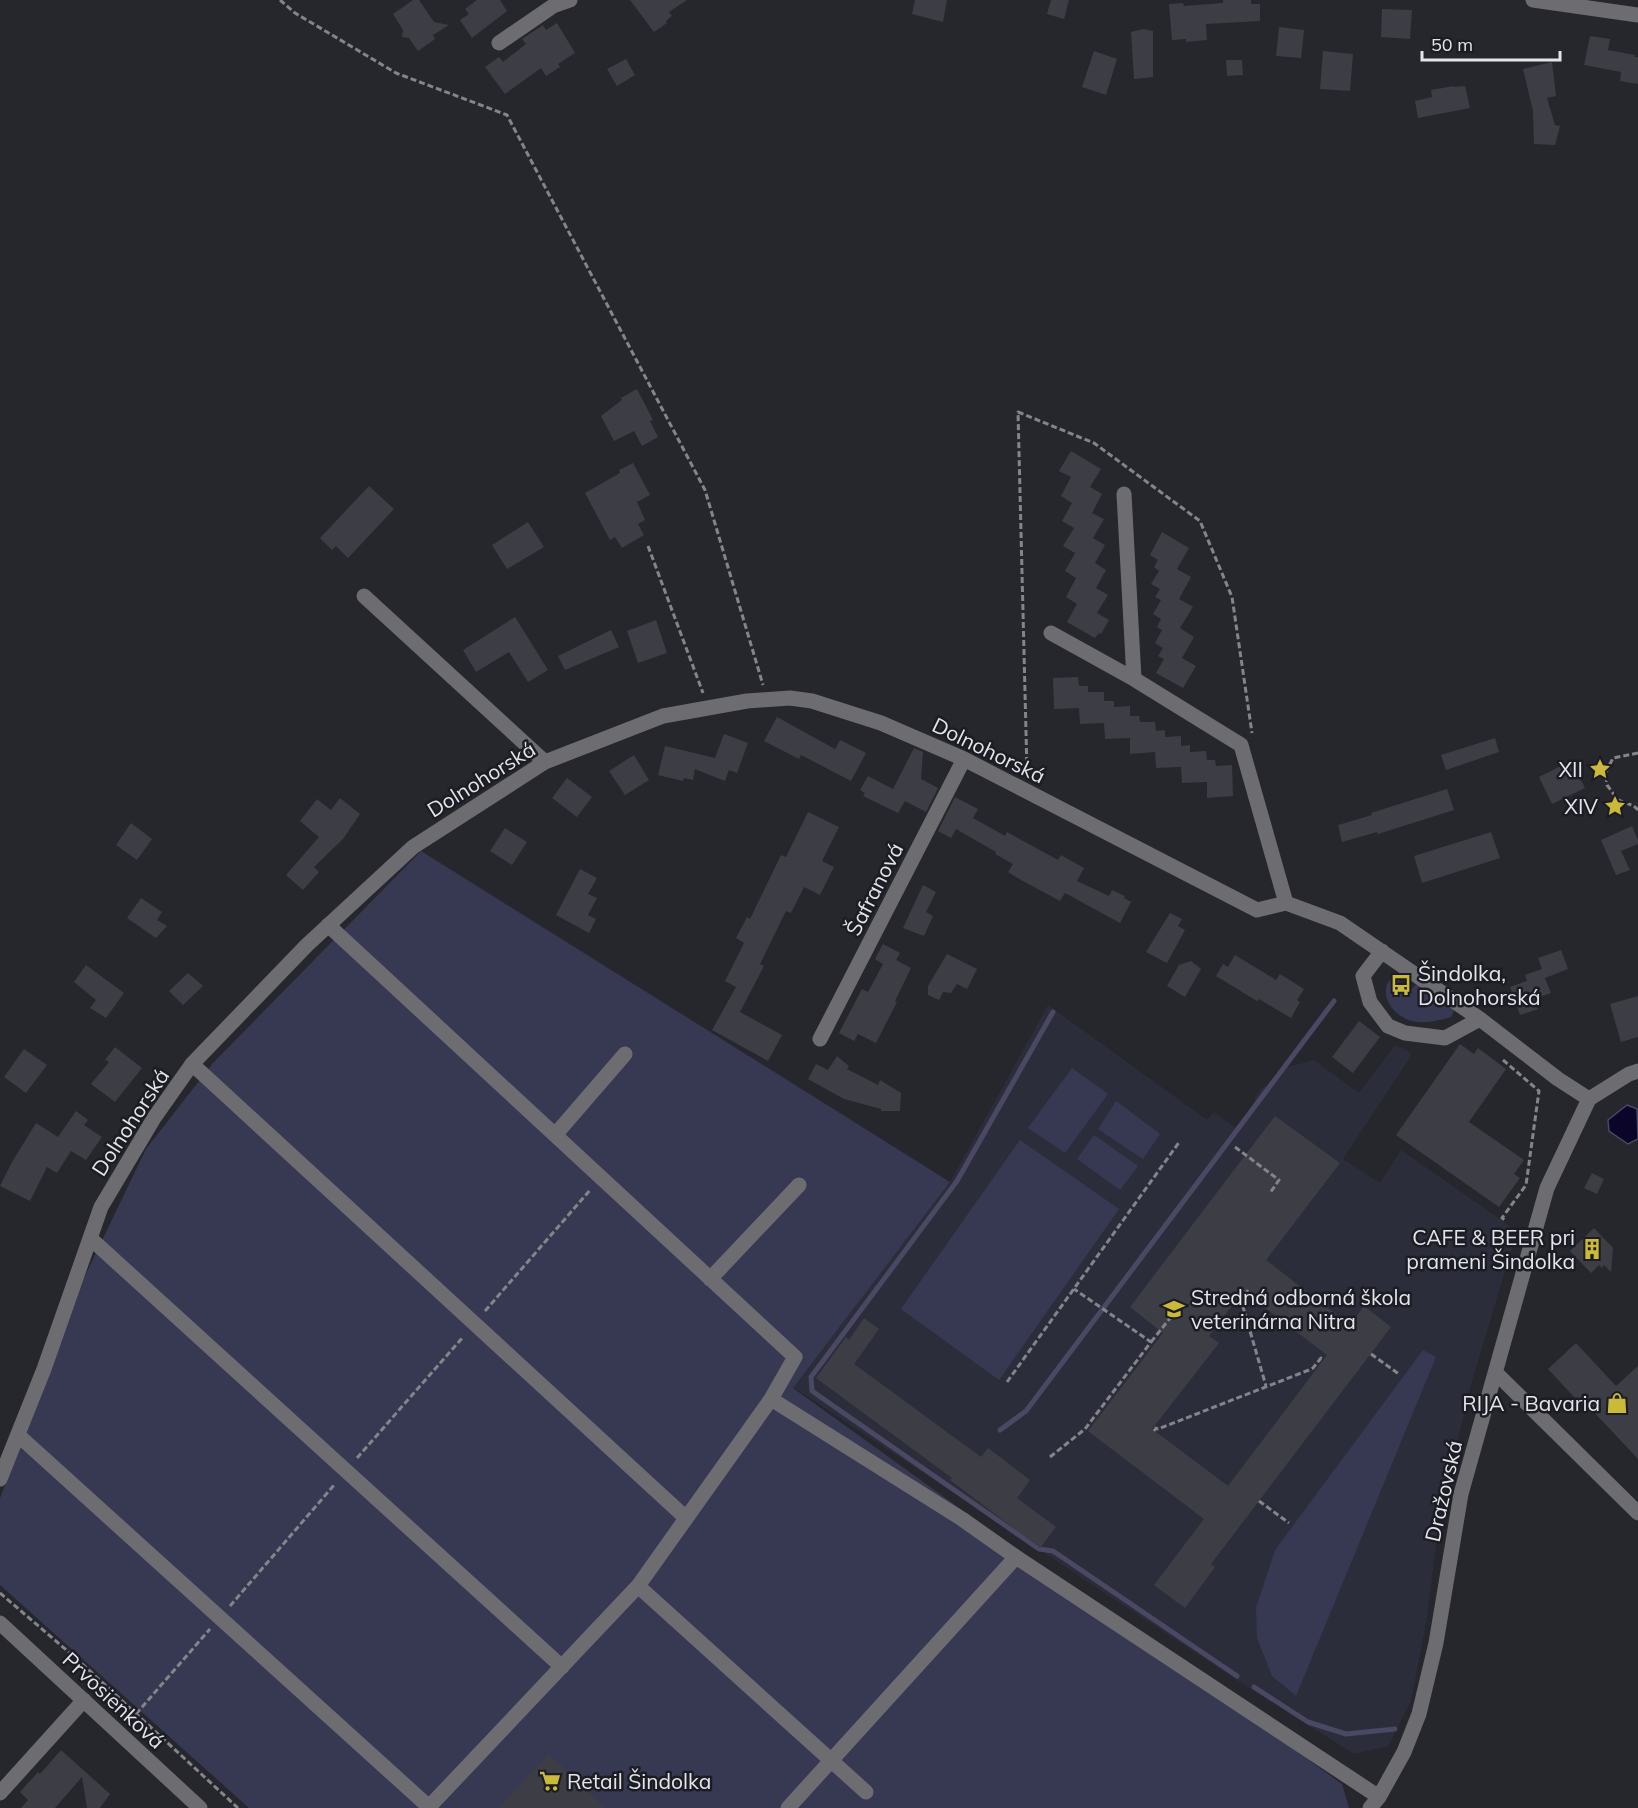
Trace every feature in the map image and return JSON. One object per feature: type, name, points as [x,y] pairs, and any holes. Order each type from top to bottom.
[{"type":"street","points":[[499,43],[553,6],[570,0]]},
{"type":"street","points":[[1533,0],[1638,15]]},
{"type":"street","points":[[1124,494],[1134,678]]},
{"type":"street","points":[[364,596],[545,762]]},
{"type":"street","points":[[1050,633],[1134,678],[1241,746],[1286,903],[1340,922],[1480,1019],[1558,1079],[1589,1099],[1629,1074],[1638,1071]]},
{"type":"street","name":"Dolnohorská","points":[[0,1479],[44,1369],[101,1207],[154,1118],[192,1064],[307,945],[413,847],[545,762],[663,717],[767,699],[790,698],[812,701],[881,723],[964,759],[1257,910],[1286,903]]},
{"type":"street","name":"Šafranová","points":[[820,1039],[964,759]]},
{"type":"street","points":[[18,1435],[428,1808],[638,1586],[771,1399],[795,1357],[328,925]]},
{"type":"street","points":[[1382,951],[1364,976],[1370,1002],[1388,1026],[1405,1033],[1445,1038],[1480,1019]]},
{"type":"street","points":[[555,1135],[625,1054]]},
{"type":"street","points":[[192,1064],[686,1518]]},
{"type":"street","name":"Dražovská","points":[[1374,1802],[1404,1752],[1419,1714],[1436,1643],[1461,1494],[1547,1188],[1589,1099]]},
{"type":"street","points":[[710,1279],[799,1185]]},
{"type":"street","points":[[90,1238],[562,1667]]},
{"type":"street","points":[[1496,1373],[1638,1513]]},
{"type":"street","points":[[771,1399],[963,1519],[1374,1802]]},
{"type":"street","points":[[788,1808],[1016,1557]]},
{"type":"street","points":[[638,1586],[866,1792]]},
{"type":"street","name":"Prvosienková","points":[[0,1623],[200,1808]]},
{"type":"street","points":[[0,1793],[84,1700]]},
{"type":"path","points":[[280,0],[295,13],[396,73],[507,115],[705,490],[763,686]]},
{"type":"path","points":[[1028,792],[1017,412],[1094,443],[1200,521],[1232,597],[1253,738],[1241,746]]},
{"type":"path","points":[[648,546],[708,709]]},
{"type":"path","points":[[1638,753],[1613,758],[1606,772],[1607,785],[1618,800],[1638,810]]},
{"type":"path","points":[[1499,1056],[1539,1091],[1526,1185],[1502,1218],[1507,1221]]},
{"type":"path","points":[[1007,1382],[1180,1141]]},
{"type":"path","points":[[1235,1147],[1279,1180],[1270,1193]]},
{"type":"path","points":[[136,1714],[601,1178]]},
{"type":"path","points":[[1074,1289],[1150,1342]]},
{"type":"path","points":[[1248,1290],[1241,1300],[1266,1386]]},
{"type":"path","points":[[1050,1457],[1085,1429],[1179,1307]]},
{"type":"path","points":[[1371,1354],[1399,1374]]},
{"type":"path","points":[[1154,1431],[1156,1428],[1309,1370],[1321,1358],[1323,1360]]},
{"type":"path","points":[[1259,1501],[1289,1523]]},
{"type":"path","points":[[0,1593],[78,1660],[238,1808]]},
{"type":"shaded area","points":[[421,851],[950,1182],[793,1388],[1342,1784],[1349,1808],[249,1808],[0,1585],[0,1498],[82,1282],[146,1149],[213,1063]]},
{"type":"shaded area","points":[[1396,974],[1405,975],[1396,985],[1407,993],[1418,983],[1453,1006],[1454,1011],[1451,1017],[1422,1022],[1401,1016],[1389,1004],[1386,996],[1389,981]]},
{"type":"shaded area","name":"Stredná odborná škola veterinárna Nitra","points":[[1048,1005],[1207,1120],[1214,1112],[1236,1128],[1256,1103],[1255,1097],[1263,1087],[1269,1085],[1281,1069],[1314,1060],[1359,1093],[1395,1045],[1410,1052],[1411,1056],[1343,1159],[1380,1183],[1401,1150],[1517,1231],[1470,1388],[1439,1523],[1427,1618],[1411,1701],[1388,1746],[1354,1754],[1246,1686],[793,1387],[950,1182]]},
{"type":"shaded area","points":[[1072,1068],[1108,1094],[1065,1153],[1028,1128]]},
{"type":"shaded area","points":[[1116,1101],[1160,1134],[1143,1159],[1098,1129]]},
{"type":"shaded area","points":[[1627,1105],[1637,1109],[1638,1139],[1628,1144],[1609,1131],[1608,1120]]},
{"type":"shaded area","points":[[1094,1135],[1138,1166],[1120,1190],[1077,1159]]},
{"type":"shaded area","points":[[1020,1140],[1119,1209],[999,1380],[901,1309]]},
{"type":"shaded area","points":[[1423,1350],[1436,1357],[1296,1696],[1272,1676],[1257,1638],[1256,1608],[1275,1550]]},
{"type":"building","points":[[413,0],[419,0],[434,22],[449,25],[433,35],[435,39],[418,51],[409,38],[402,37],[403,30],[393,14]]},
{"type":"building","points":[[477,0],[500,0],[507,11],[472,38],[460,20],[469,14],[465,9]]},
{"type":"building","points":[[630,0],[687,0],[669,12],[672,16],[666,21],[667,23],[654,32]]},
{"type":"building","points":[[915,0],[947,0],[943,22],[912,14]]},
{"type":"building","points":[[1051,0],[1069,0],[1064,19],[1047,14]]},
{"type":"building","points":[[1223,0],[1251,0],[1251,4],[1260,4],[1260,21],[1206,24],[1207,40],[1186,42],[1186,39],[1172,40],[1169,4],[1183,3],[1184,6],[1223,3]]},
{"type":"building","points":[[1382,9],[1412,10],[1410,39],[1381,37]]},
{"type":"building","points":[[557,23],[575,53],[558,64],[560,67],[546,76],[541,68],[505,94],[485,67],[499,57],[503,62],[526,44],[522,39],[543,25],[546,30]]},
{"type":"building","points":[[1279,27],[1304,30],[1301,58],[1276,56]]},
{"type":"building","points":[[1143,29],[1153,31],[1153,77],[1134,79],[1131,32]]},
{"type":"building","points":[[1590,36],[1610,39],[1608,50],[1638,57],[1638,84],[1620,81],[1621,72],[1584,65]]},
{"type":"building","points":[[1094,51],[1117,59],[1106,95],[1082,87]]},
{"type":"building","points":[[1323,51],[1353,54],[1350,91],[1320,89]]},
{"type":"building","points":[[626,59],[635,75],[617,86],[607,69]]},
{"type":"building","points":[[1226,60],[1242,60],[1243,75],[1227,76]]},
{"type":"building","points":[[1552,62],[1556,96],[1547,98],[1555,125],[1560,126],[1555,145],[1534,144],[1533,111],[1523,69]]},
{"type":"building","points":[[1465,86],[1470,108],[1418,118],[1415,101],[1432,97],[1431,90]]},
{"type":"building","points":[[637,389],[653,420],[650,421],[658,437],[642,446],[634,431],[614,441],[601,416],[622,400],[621,398]]},
{"type":"building","points":[[1071,451],[1101,469],[1090,487],[1102,494],[1092,513],[1104,519],[1093,538],[1105,545],[1095,563],[1106,570],[1096,588],[1108,595],[1097,613],[1109,620],[1101,634],[1099,633],[1095,638],[1067,622],[1077,604],[1066,597],[1076,578],[1065,571],[1075,553],[1063,546],[1074,528],[1062,521],[1072,503],[1061,496],[1071,477],[1059,471]]},
{"type":"building","points":[[633,463],[650,495],[637,502],[645,520],[638,524],[644,535],[622,548],[615,537],[610,540],[585,493]]},
{"type":"building","points":[[369,486],[394,509],[348,558],[336,546],[332,550],[320,538]]},
{"type":"building","points":[[528,522],[544,547],[507,569],[492,545]]},
{"type":"building","points":[[1162,532],[1189,548],[1177,569],[1191,577],[1179,599],[1193,607],[1180,628],[1194,637],[1182,658],[1196,666],[1183,688],[1156,673],[1164,659],[1158,656],[1163,648],[1155,643],[1162,630],[1157,627],[1161,619],[1153,614],[1161,600],[1155,597],[1160,589],[1151,584],[1159,571],[1154,567],[1158,560],[1150,555]]},
{"type":"building","points":[[515,617],[548,670],[528,682],[509,652],[476,672],[463,650]]},
{"type":"building","points":[[656,620],[667,653],[638,663],[627,631]]},
{"type":"building","points":[[611,630],[619,647],[565,670],[558,656]]},
{"type":"building","points":[[1078,677],[1079,686],[1088,686],[1088,692],[1104,692],[1104,701],[1114,701],[1114,707],[1130,706],[1130,716],[1139,716],[1140,722],[1155,722],[1156,731],[1165,730],[1165,737],[1181,736],[1181,746],[1190,745],[1190,752],[1206,751],[1207,760],[1215,760],[1216,766],[1232,765],[1233,796],[1207,798],[1207,782],[1182,783],[1181,767],[1156,768],[1155,752],[1130,754],[1130,738],[1105,739],[1104,723],[1080,724],[1079,708],[1054,709],[1053,678]]},
{"type":"building","points":[[777,717],[835,749],[840,740],[866,753],[851,781],[801,755],[799,759],[764,741]]},
{"type":"building","points":[[724,734],[748,743],[737,773],[729,770],[725,781],[695,769],[693,780],[684,778],[683,781],[658,775],[665,746],[715,758]]},
{"type":"building","points":[[1495,738],[1499,752],[1446,770],[1441,755]]},
{"type":"building","points":[[914,748],[923,752],[921,779],[938,788],[926,812],[905,801],[898,813],[863,796],[865,793],[860,790],[868,776],[893,789]]},
{"type":"building","points":[[634,755],[649,780],[625,795],[609,771]]},
{"type":"building","points":[[1571,761],[1585,788],[1552,804],[1539,777]]},
{"type":"building","points":[[567,778],[592,797],[577,817],[552,798]]},
{"type":"building","points":[[1447,789],[1454,810],[1378,834],[1377,832],[1342,842],[1338,825]]},
{"type":"building","points":[[955,797],[978,809],[973,818],[1005,836],[1007,832],[1058,860],[1061,855],[1084,868],[1077,881],[1109,896],[1112,890],[1125,896],[1124,898],[1131,902],[1120,923],[1065,893],[1060,901],[1021,880],[1008,872],[1013,864],[956,829],[951,838],[938,831]]},
{"type":"building","points":[[340,798],[360,814],[343,839],[314,867],[319,872],[303,890],[286,875],[319,837],[300,821],[317,799],[331,810]]},
{"type":"building","points":[[808,812],[839,827],[822,861],[834,867],[820,895],[804,887],[791,913],[786,911],[760,964],[764,966],[740,1012],[782,1035],[768,1061],[712,1030],[736,987],[725,981],[744,943],[736,938],[747,917],[750,919],[781,855],[786,857]]},
{"type":"building","points":[[131,823],[152,839],[137,860],[116,845]]},
{"type":"building","points":[[1632,826],[1638,844],[1621,851],[1630,870],[1616,875],[1601,840]]},
{"type":"building","points":[[505,828],[527,842],[512,865],[490,851]]},
{"type":"building","points":[[1491,832],[1500,858],[1422,883],[1414,856]]},
{"type":"building","points":[[580,869],[597,878],[588,894],[597,898],[588,915],[596,919],[589,933],[556,915]]},
{"type":"building","points":[[923,885],[936,892],[926,912],[933,916],[924,936],[903,928]]},
{"type":"building","points":[[141,898],[162,912],[157,920],[167,926],[156,938],[127,918]]},
{"type":"building","points":[[1170,913],[1182,919],[1178,926],[1185,930],[1167,963],[1146,952]]},
{"type":"building","points":[[883,944],[900,953],[896,960],[911,968],[876,1043],[858,1034],[854,1041],[839,1033],[862,989],[868,992],[883,964],[875,959]]},
{"type":"building","points":[[1561,950],[1568,969],[1545,978],[1551,993],[1534,999],[1538,1009],[1520,1015],[1510,987],[1527,981],[1525,975],[1542,969],[1538,958]]},
{"type":"building","points":[[947,954],[977,969],[967,989],[957,984],[951,993],[943,992],[939,1000],[928,995],[928,986]]},
{"type":"building","points":[[1235,955],[1276,980],[1280,974],[1304,989],[1297,1000],[1300,1002],[1291,1018],[1216,976],[1223,964],[1228,967]]},
{"type":"building","points":[[1191,961],[1201,969],[1185,997],[1167,986],[1179,965]]},
{"type":"building","points":[[86,965],[124,993],[106,1018],[90,1008],[96,1000],[74,982]]},
{"type":"building","points":[[188,973],[203,986],[183,1005],[169,991]]},
{"type":"building","points":[[1638,996],[1638,1037],[1621,1042],[1610,1004]]},
{"type":"building","points":[[1359,1021],[1380,1037],[1353,1073],[1332,1057]]},
{"type":"building","points":[[1460,1044],[1474,1054],[1478,1048],[1506,1069],[1469,1122],[1524,1160],[1514,1174],[1520,1178],[1499,1207],[1396,1135]]},
{"type":"building","points":[[115,1047],[142,1068],[115,1102],[91,1084],[109,1062],[105,1060]]},
{"type":"building","points":[[24,1049],[47,1065],[26,1093],[4,1077]]},
{"type":"building","points":[[837,1056],[849,1066],[847,1069],[878,1085],[880,1080],[901,1093],[900,1111],[881,1111],[881,1109],[844,1099],[808,1079],[816,1064],[828,1070]]},
{"type":"building","points":[[76,1111],[88,1120],[84,1125],[102,1137],[86,1160],[71,1151],[57,1173],[47,1167],[30,1201],[0,1186],[36,1123],[58,1137]]},
{"type":"building","points":[[1275,1116],[1340,1163],[1266,1260],[1350,1325],[1364,1306],[1391,1327],[1211,1564],[1215,1567],[1185,1608],[1154,1585],[1204,1519],[1088,1431],[1163,1333],[1130,1307]],"holes":[[[1243,1291],[1327,1355],[1228,1486],[1152,1429],[1219,1343],[1209,1336]]]},
{"type":"building","points":[[1592,1173],[1604,1179],[1597,1194],[1584,1188]]},
{"type":"building","name":"CAFE & BEER pri prameni Šindolka","points":[[1594,1228],[1613,1248],[1611,1272],[1604,1265],[1602,1268],[1599,1265],[1591,1273],[1570,1251]]},
{"type":"building","points":[[864,1318],[879,1329],[854,1364],[981,1457],[988,1448],[1030,1480],[1017,1498],[1056,1527],[1040,1548],[950,1480],[952,1478],[816,1378],[846,1337],[849,1340]]},
{"type":"building","points":[[1576,1343],[1616,1386],[1638,1366],[1638,1459],[1592,1410],[1589,1413],[1548,1369]]},
{"type":"building","points":[[61,1750],[110,1794],[100,1808],[87,1808],[82,1777],[55,1808],[21,1808],[28,1800],[20,1792]]},
{"type":"building","name":"Retail Šindolka","points":[[549,1754],[605,1808],[498,1808]]},
{"type":"waterway","points":[[1000,1430],[1026,1411],[1334,1001]]},
{"type":"waterway","points":[[1053,1012],[957,1181],[811,1377],[812,1391],[1039,1549],[1053,1551],[1237,1676]]},
{"type":"waterway","points":[[1254,1687],[1308,1722],[1346,1734],[1395,1729]]},
{"type":"place","name":"XII","points":[[1600,769]]},
{"type":"place","name":"XIV","points":[[1615,806]]},
{"type":"place","name":"Šindolka, Dolnohorská","points":[[1401,985]]},
{"type":"place","name":"CAFE & BEER pri prameni Šindolka","points":[[1592,1249]]},
{"type":"place","name":"Stredná odborná škola veterinárna Nitra","points":[[1174,1309]]},
{"type":"place","name":"RIJA - Bavaria","points":[[1617,1403]]},
{"type":"place","name":"Retail Šindolka","points":[[550,1781]]}]
